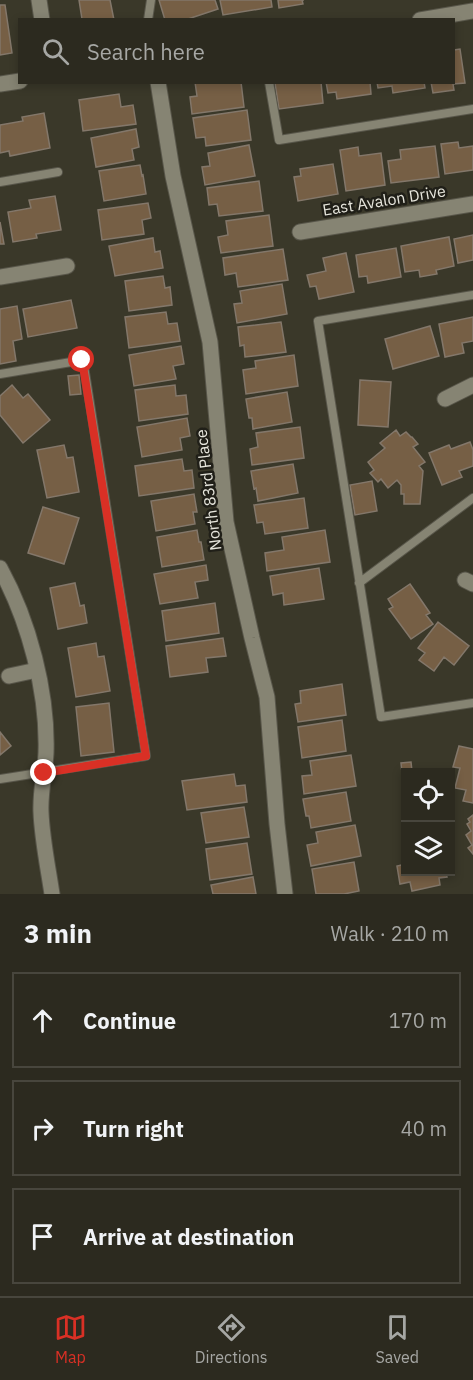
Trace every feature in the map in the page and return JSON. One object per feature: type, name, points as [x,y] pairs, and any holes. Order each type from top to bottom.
[{"type":"street","points":[[39,0],[42,18]]},
{"type":"street","points":[[432,18],[473,11]]},
{"type":"street","points":[[0,84],[18,81]]},
{"type":"street","name":"North 83rd Place","points":[[158,84],[173,176],[210,342],[226,522],[267,697],[285,894]]},
{"type":"street","name":"East Avalon Drive","points":[[300,232],[473,204]]},
{"type":"street","points":[[0,277],[67,266]]},
{"type":"street","points":[[445,399],[473,385]]},
{"type":"street","points":[[0,568],[13,591],[26,627],[37,670],[46,736],[40,814],[52,894]]},
{"type":"street","points":[[9,676],[37,670]]},
{"type":"lane","points":[[148,18],[150,0]]},
{"type":"lane","points":[[269,84],[279,140],[473,109]]},
{"type":"lane","points":[[0,182],[58,172]]},
{"type":"lane","points":[[473,295],[318,321],[381,717],[473,703]]},
{"type":"lane","points":[[0,374],[82,360],[146,756],[0,779]]},
{"type":"lane","points":[[359,583],[473,498]]},
{"type":"building","points":[[79,0],[110,0],[114,18],[82,18]]},
{"type":"building","points":[[159,0],[215,0],[218,9],[191,18],[164,18]]},
{"type":"building","points":[[220,0],[271,0],[272,7],[223,15]]},
{"type":"building","points":[[278,0],[302,0],[303,4],[279,8]]},
{"type":"building","points":[[0,5],[5,5],[12,53],[0,55]]},
{"type":"building","points":[[460,49],[465,83],[455,84],[455,50]]},
{"type":"building","points":[[195,84],[241,84],[244,107],[192,114],[190,97],[197,96]]},
{"type":"building","points":[[275,84],[321,84],[323,103],[279,109]]},
{"type":"building","points":[[326,84],[370,84],[371,94],[337,99],[336,92],[328,93]]},
{"type":"building","points":[[377,84],[424,84],[425,88],[393,93],[392,86],[378,88]]},
{"type":"building","points":[[431,84],[453,84],[454,90],[433,93]]},
{"type":"building","points":[[119,94],[121,107],[133,105],[136,124],[83,131],[79,100]]},
{"type":"building","points":[[247,110],[251,140],[206,146],[205,137],[196,138],[193,118]]},
{"type":"building","points":[[44,113],[50,148],[10,156],[9,151],[0,153],[0,125],[23,121],[22,117]]},
{"type":"building","points":[[136,129],[139,147],[132,149],[134,160],[96,167],[91,138]]},
{"type":"building","points":[[458,142],[459,148],[473,146],[473,170],[445,174],[441,144]]},
{"type":"building","points":[[249,145],[255,176],[205,185],[202,167],[210,166],[208,153]]},
{"type":"building","points":[[435,146],[439,177],[391,183],[388,161],[401,159],[400,150]]},
{"type":"building","points":[[358,147],[359,156],[381,153],[385,185],[346,191],[340,150]]},
{"type":"building","points":[[333,164],[338,194],[298,201],[294,177],[301,176],[300,169]]},
{"type":"building","points":[[140,165],[146,194],[104,201],[99,171]]},
{"type":"building","points":[[259,181],[263,211],[219,216],[217,204],[209,205],[207,188]]},
{"type":"building","points":[[55,196],[61,230],[36,234],[37,238],[13,242],[8,212],[31,208],[29,200]]},
{"type":"building","points":[[148,203],[151,218],[142,220],[144,234],[102,240],[98,210]]},
{"type":"building","points":[[269,215],[273,246],[221,253],[218,237],[228,235],[226,221]]},
{"type":"building","points":[[0,222],[4,244],[0,244]]},
{"type":"building","points":[[473,235],[473,260],[458,263],[454,239]]},
{"type":"building","points":[[449,237],[454,266],[436,270],[437,274],[420,277],[419,270],[405,272],[401,246]]},
{"type":"building","points":[[153,238],[155,252],[160,251],[163,268],[115,276],[109,246]]},
{"type":"building","points":[[396,248],[401,277],[368,283],[367,276],[359,277],[356,255]]},
{"type":"building","points":[[283,249],[288,280],[238,287],[236,273],[225,275],[223,258]]},
{"type":"building","points":[[346,253],[354,292],[319,299],[316,286],[310,287],[307,275],[326,271],[323,258]]},
{"type":"building","points":[[163,276],[165,288],[170,287],[172,305],[129,311],[125,281]]},
{"type":"building","points":[[282,284],[287,314],[237,323],[234,304],[242,303],[240,291]]},
{"type":"building","points":[[71,300],[77,328],[28,337],[23,309]]},
{"type":"building","points":[[17,306],[22,339],[13,341],[16,361],[0,364],[0,309]]},
{"type":"building","points":[[166,312],[168,324],[177,323],[180,341],[129,348],[125,317]]},
{"type":"building","points":[[473,317],[473,341],[462,343],[464,353],[445,357],[439,324]]},
{"type":"building","points":[[281,322],[286,352],[245,357],[244,345],[240,346],[238,327]]},
{"type":"building","points":[[430,326],[439,356],[393,369],[385,339]]},
{"type":"building","points":[[181,346],[184,364],[173,366],[176,379],[134,386],[129,355]]},
{"type":"building","points":[[294,355],[298,386],[246,394],[243,370],[256,368],[255,361]]},
{"type":"building","points":[[79,375],[81,394],[70,395],[68,376]]},
{"type":"building","points":[[360,380],[391,382],[388,427],[358,425]]},
{"type":"building","points":[[12,385],[23,398],[28,394],[50,420],[23,443],[0,415],[0,396]]},
{"type":"building","points":[[175,385],[176,396],[186,395],[188,414],[139,421],[135,390]]},
{"type":"building","points":[[287,392],[292,422],[253,429],[246,399]]},
{"type":"building","points":[[187,418],[190,436],[180,438],[182,450],[142,457],[137,427]]},
{"type":"building","points":[[300,427],[304,458],[252,465],[250,449],[258,447],[256,433]]},
{"type":"building","points":[[396,430],[400,436],[406,432],[412,437],[418,444],[413,447],[425,462],[419,466],[423,471],[420,504],[404,504],[404,494],[401,494],[401,485],[397,480],[388,488],[381,479],[378,482],[370,473],[374,470],[368,462],[385,448],[380,443]]},
{"type":"building","points":[[470,442],[473,450],[473,466],[459,471],[462,477],[442,485],[429,453],[449,445],[451,449]]},
{"type":"building","points":[[64,445],[67,458],[73,457],[79,492],[47,498],[37,450]]},
{"type":"building","points":[[182,459],[184,471],[192,470],[194,488],[139,496],[135,466]]},
{"type":"building","points":[[293,464],[298,493],[258,501],[251,471]]},
{"type":"building","points":[[372,481],[377,511],[355,515],[350,485]]},
{"type":"building","points":[[194,494],[197,512],[193,512],[195,524],[156,531],[151,501]]},
{"type":"building","points":[[304,498],[308,528],[265,534],[263,522],[257,523],[254,505]]},
{"type":"building","points":[[43,507],[79,518],[64,564],[28,553]]},
{"type":"building","points":[[197,530],[204,560],[162,567],[157,537]]},
{"type":"building","points":[[325,530],[330,562],[267,571],[265,553],[284,550],[282,537]]},
{"type":"building","points":[[206,565],[208,580],[195,582],[198,598],[160,604],[154,574]]},
{"type":"building","points":[[319,568],[324,599],[284,605],[283,593],[273,595],[270,576]]},
{"type":"building","points":[[75,583],[80,606],[84,605],[87,623],[58,629],[50,588]]},
{"type":"building","points":[[410,584],[430,613],[426,615],[433,624],[411,639],[389,609],[393,607],[388,599]]},
{"type":"building","points":[[215,603],[219,633],[166,641],[162,611]]},
{"type":"building","points":[[438,622],[469,646],[454,665],[444,657],[434,671],[419,660],[425,653],[418,648]]},
{"type":"building","points":[[223,638],[226,656],[206,658],[208,672],[170,677],[166,646]]},
{"type":"building","points":[[96,643],[98,657],[104,656],[110,691],[76,697],[68,648]]},
{"type":"building","points":[[342,684],[346,715],[298,722],[295,704],[301,703],[300,691]]},
{"type":"building","points":[[109,703],[114,752],[81,756],[76,707]]},
{"type":"building","points":[[342,720],[346,751],[302,758],[298,727]]},
{"type":"building","points":[[0,732],[11,746],[0,755]]},
{"type":"building","points":[[459,746],[473,749],[473,803],[463,801],[466,790],[455,788],[460,768],[453,767]]},
{"type":"building","points":[[351,755],[356,786],[304,794],[302,776],[312,775],[310,761]]},
{"type":"building","points":[[411,762],[412,768],[402,768],[401,763]]},
{"type":"building","points":[[234,774],[236,786],[245,785],[247,802],[187,810],[182,781]]},
{"type":"building","points":[[346,792],[351,821],[311,828],[303,799]]},
{"type":"building","points":[[244,807],[249,837],[206,843],[201,813]]},
{"type":"building","points":[[473,815],[473,854],[468,848],[472,845],[466,835],[471,831],[467,824],[470,822],[468,819]]},
{"type":"building","points":[[355,825],[361,856],[311,866],[307,845],[318,843],[316,832]]},
{"type":"building","points":[[247,843],[252,874],[210,880],[206,849]]},
{"type":"building","points":[[354,862],[359,891],[344,894],[316,894],[312,869]]},
{"type":"building","points":[[401,865],[401,876],[447,877],[439,878],[440,885],[412,891],[410,882],[400,884],[397,866]]},
{"type":"building","points":[[253,877],[256,894],[213,894],[211,885]]},
{"type":"route","points":[[44,773],[146,756],[82,360]]}]
